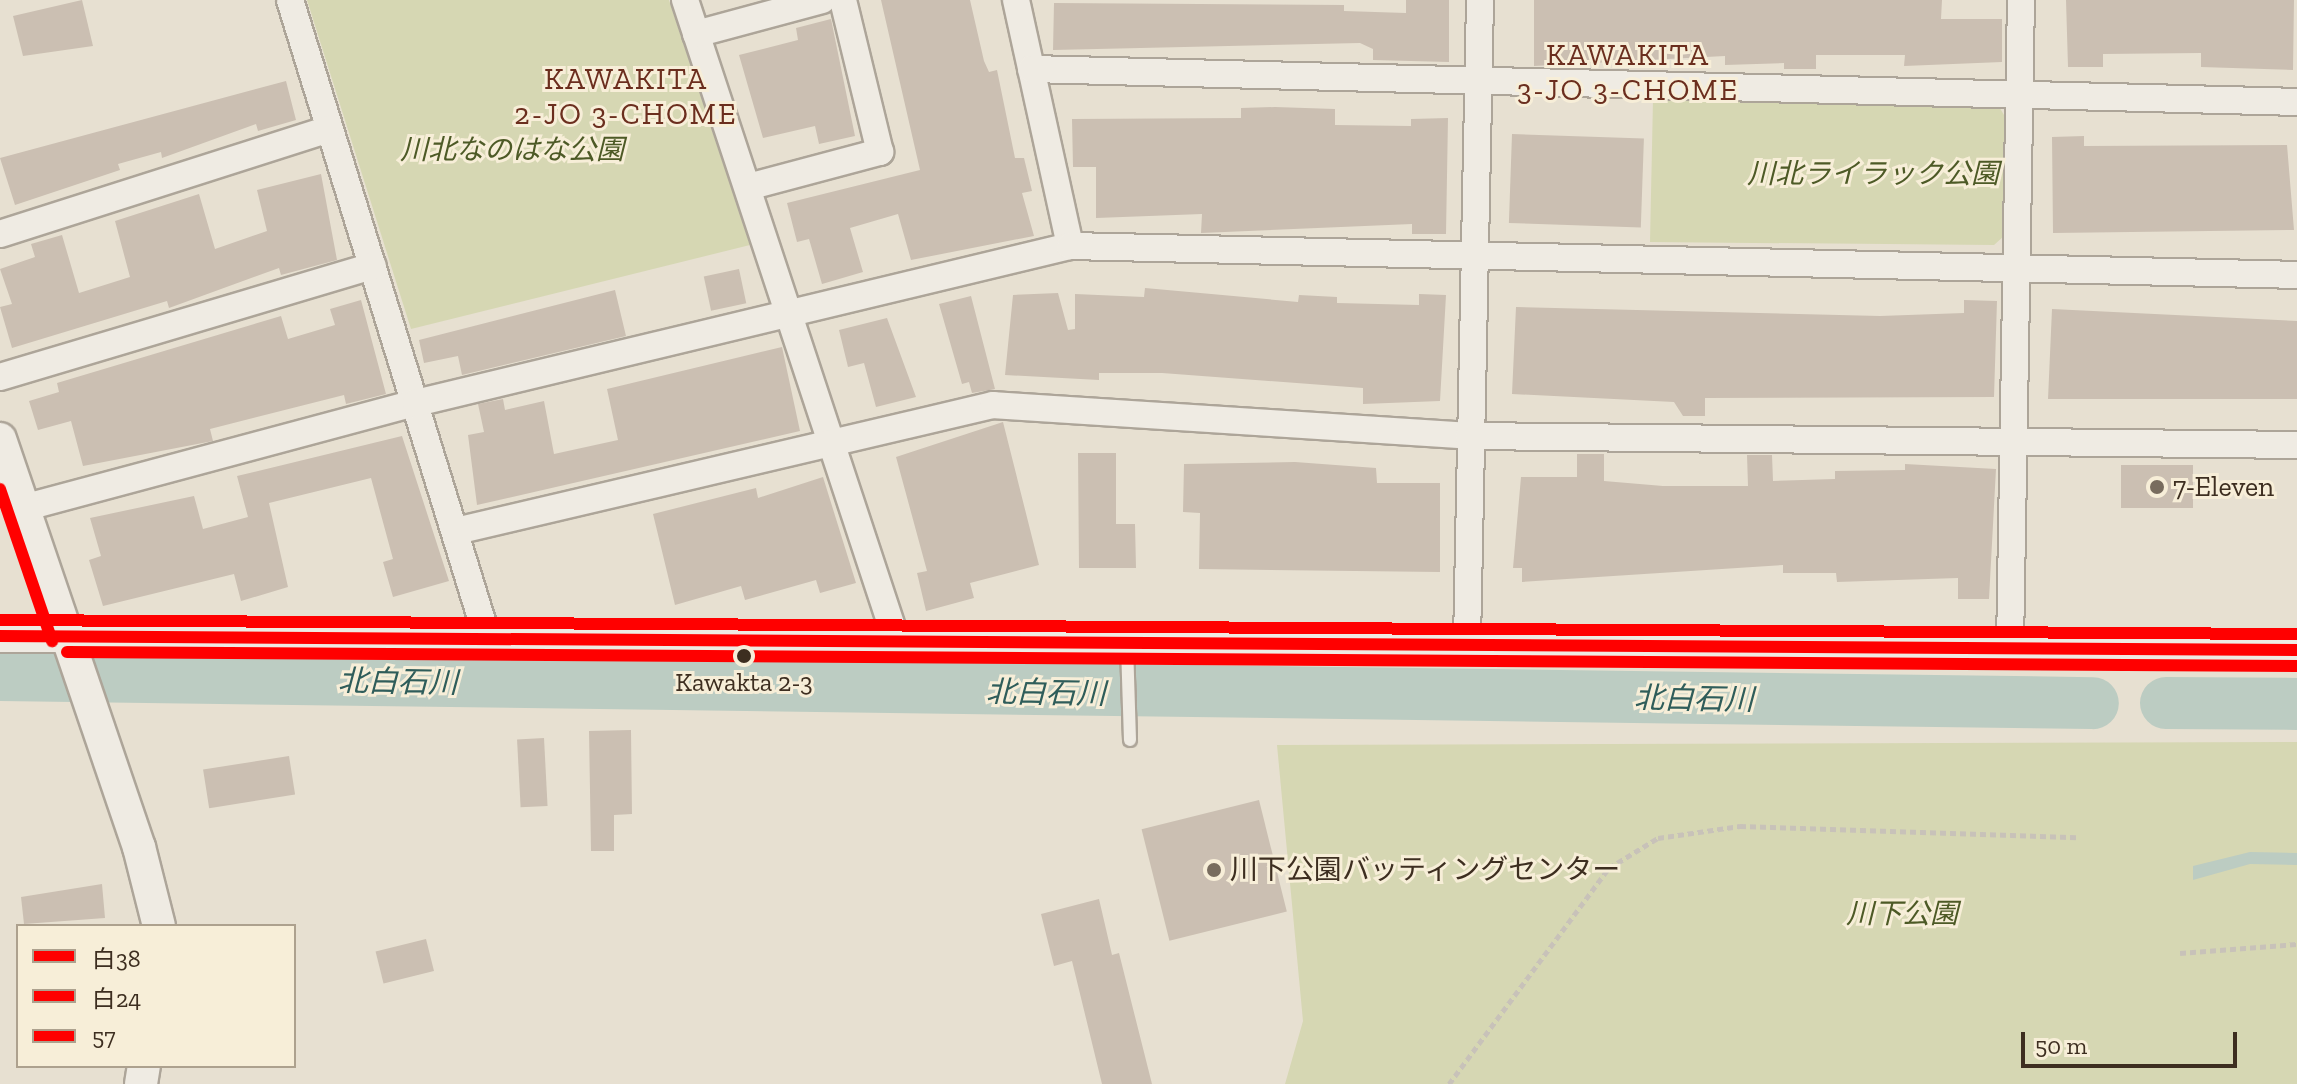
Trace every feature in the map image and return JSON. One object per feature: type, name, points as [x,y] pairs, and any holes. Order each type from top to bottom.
[{"type":"street","points":[[290,0],[487,637]]},
{"type":"street","points":[[685,0],[748,187],[787,319],[834,439],[896,639]]},
{"type":"street","points":[[696,34],[822,0]]},
{"type":"street","points":[[748,187],[880,152],[843,0]]},
{"type":"street","points":[[1016,0],[1070,246]]},
{"type":"street","points":[[1467,642],[1480,0]]},
{"type":"street","points":[[2010,647],[2021,0]]},
{"type":"street","points":[[1031,69],[1479,78],[2020,97],[2297,102]]},
{"type":"street","points":[[0,234],[330,129]]},
{"type":"street","points":[[23,508],[416,403],[787,319],[1070,246],[2016,273],[2297,275]]},
{"type":"street","points":[[0,377],[373,266]]},
{"type":"street","points":[[456,531],[834,439],[993,405],[1469,436],[2297,445]]},
{"type":"street","points":[[0,439],[97,725],[158,924]]},
{"type":"street","points":[[0,636],[71,648],[487,637],[896,639],[1127,650],[1467,642],[2297,650]]},
{"type":"lane","points":[[1127,650],[1130,740]]},
{"type":"path","points":[[1449,1084],[1609,868],[1658,838],[1740,826],[2077,837]]},
{"type":"path","points":[[2180,953],[2297,944]]},
{"type":"green space","name":"川北なのはな公園","points":[[307,0],[669,0],[750,245],[411,329]]},
{"type":"green space","name":"川北ライラック公園","points":[[1653,99],[1998,105],[2004,115],[2004,236],[1994,245],[1650,242]]},
{"type":"green space","name":"川下公園","points":[[2297,742],[2297,1084],[1285,1084],[1303,1021],[1277,745]]},
{"type":"shaded area","points":[[2250,852],[2297,853],[2297,865],[2250,864],[2193,880],[2193,866]]},
{"type":"building","points":[[82,0],[93,46],[23,56],[13,16]]},
{"type":"building","points":[[881,0],[970,0],[984,61],[989,72],[997,70],[1015,158],[1024,158],[1032,191],[1022,193],[1034,236],[911,260],[898,214],[850,228],[863,272],[822,284],[809,239],[797,242],[787,203],[920,170]]},
{"type":"building","points":[[1406,0],[1449,0],[1449,62],[1373,60],[1373,49],[1360,43],[1053,50],[1054,3],[1344,5],[1344,11],[1406,13]]},
{"type":"building","points":[[1534,0],[1942,0],[1941,19],[2002,19],[2002,62],[1904,66],[1905,55],[1816,55],[1816,69],[1784,69],[1784,63],[1725,65],[1725,56],[1534,66]]},
{"type":"building","points":[[2066,0],[2294,0],[2293,70],[2201,67],[2201,53],[2103,54],[2103,67],[2068,67]]},
{"type":"building","points":[[831,19],[855,136],[819,144],[815,126],[763,138],[739,55],[798,40],[796,28]]},
{"type":"building","points":[[286,81],[296,120],[258,131],[256,124],[162,158],[161,152],[118,164],[120,170],[15,205],[0,158]]},
{"type":"building","points":[[1241,108],[1335,109],[1335,125],[1411,126],[1411,119],[1448,118],[1446,234],[1412,234],[1412,224],[1201,233],[1202,214],[1096,218],[1096,167],[1073,167],[1072,119],[1241,118]]},
{"type":"building","points":[[1512,134],[1644,139],[1641,228],[1509,223]]},
{"type":"building","points":[[2084,136],[2084,146],[2287,145],[2294,230],[2053,233],[2052,137]]},
{"type":"building","points":[[321,174],[337,260],[281,275],[279,268],[169,308],[167,301],[12,348],[0,307],[12,304],[0,269],[35,257],[31,244],[62,235],[79,293],[130,277],[115,221],[199,194],[215,249],[267,231],[257,190]]},
{"type":"building","points":[[739,269],[746,303],[711,311],[704,276]]},
{"type":"building","points":[[1145,288],[1298,302],[1299,295],[1337,297],[1337,303],[1419,305],[1419,294],[1446,295],[1440,401],[1363,404],[1363,388],[1162,373],[1099,373],[1099,380],[1005,375],[1013,295],[1058,293],[1068,330],[1075,329],[1075,294],[1144,297]]},
{"type":"building","points":[[615,290],[626,336],[462,375],[458,356],[424,363],[419,340]]},
{"type":"building","points":[[971,296],[995,389],[972,393],[969,382],[962,384],[939,304]]},
{"type":"building","points":[[361,300],[386,394],[346,404],[344,395],[210,429],[213,441],[83,466],[71,421],[38,430],[29,401],[59,392],[57,383],[281,316],[288,339],[335,325],[330,309]]},
{"type":"building","points":[[1964,300],[1997,301],[1994,397],[1705,398],[1705,416],[1683,416],[1674,402],[1512,394],[1516,307],[1880,316],[1964,313]]},
{"type":"building","points":[[2052,309],[2297,321],[2297,399],[2048,399]]},
{"type":"building","points":[[887,318],[916,397],[876,407],[864,363],[848,367],[839,330]]},
{"type":"building","points":[[782,347],[800,431],[477,505],[468,435],[484,432],[478,404],[503,399],[505,410],[544,401],[554,454],[618,440],[607,389]]},
{"type":"building","points":[[1003,422],[1039,565],[970,583],[974,598],[926,611],[917,573],[927,571],[896,457]]},
{"type":"building","points":[[402,436],[449,581],[393,597],[383,562],[393,559],[371,478],[269,503],[288,587],[241,601],[234,574],[103,606],[89,560],[101,556],[90,518],[194,496],[203,529],[248,517],[237,476]]},
{"type":"building","points":[[1078,453],[1116,453],[1116,524],[1135,524],[1136,568],[1079,568]]},
{"type":"building","points":[[1577,454],[1604,454],[1604,481],[1663,486],[1748,486],[1747,455],[1772,455],[1773,481],[1835,479],[1835,471],[1905,470],[1905,464],[1996,469],[1989,599],[1958,599],[1958,578],[1837,582],[1836,573],[1783,573],[1783,565],[1522,582],[1522,568],[1513,568],[1521,477],[1577,477]]},
{"type":"building","points":[[1295,462],[1376,468],[1377,483],[1440,483],[1440,572],[1199,569],[1200,513],[1183,512],[1184,464]]},
{"type":"building","name":"7-Eleven","points":[[2121,465],[2193,465],[2193,508],[2121,508]]},
{"type":"building","points":[[823,477],[856,583],[820,593],[816,580],[745,600],[741,586],[675,605],[653,514],[756,488],[758,498]]},
{"type":"building","points":[[631,730],[632,814],[614,815],[614,851],[591,851],[589,731]]},
{"type":"building","points":[[544,738],[548,806],[521,807],[517,739]]},
{"type":"building","points":[[289,756],[295,795],[209,808],[203,770]]},
{"type":"building","name":"川下公園バッティングセンター","points":[[1259,800],[1287,912],[1169,941],[1142,829]]},
{"type":"building","points":[[102,884],[105,918],[24,924],[21,897]]},
{"type":"building","points":[[1099,899],[1112,955],[1119,953],[1152,1084],[1102,1084],[1072,961],[1054,966],[1041,914]]},
{"type":"building","points":[[426,939],[434,971],[384,984],[376,952]]},
{"type":"waterway","name":"北白石川","points":[[0,675],[2093,703]]},
{"type":"waterway","name":"北白石川","points":[[2166,703],[2297,704]]},
{"type":"transit line","name":"白24","points":[[0,489],[52,641]]},
{"type":"transit line","name":"57","points":[[0,620],[2297,634]]},
{"type":"transit line","name":"白38","points":[[0,636],[2297,650]]},
{"type":"transit line","name":"白24","points":[[67,652],[2297,666]]},
{"type":"place","name":"7-Eleven","points":[[2157,487]]},
{"type":"place","name":"Kawakta 2-3","points":[[744,656]]},
{"type":"place","name":"川下公園バッティングセンター","points":[[1214,870]]},
{"type":"district","name":"KAWAKITA 3-JO 3-CHOME","points":[[1628,72]]},
{"type":"district","name":"KAWAKITA 2-JO 3-CHOME","points":[[626,96]]}]
